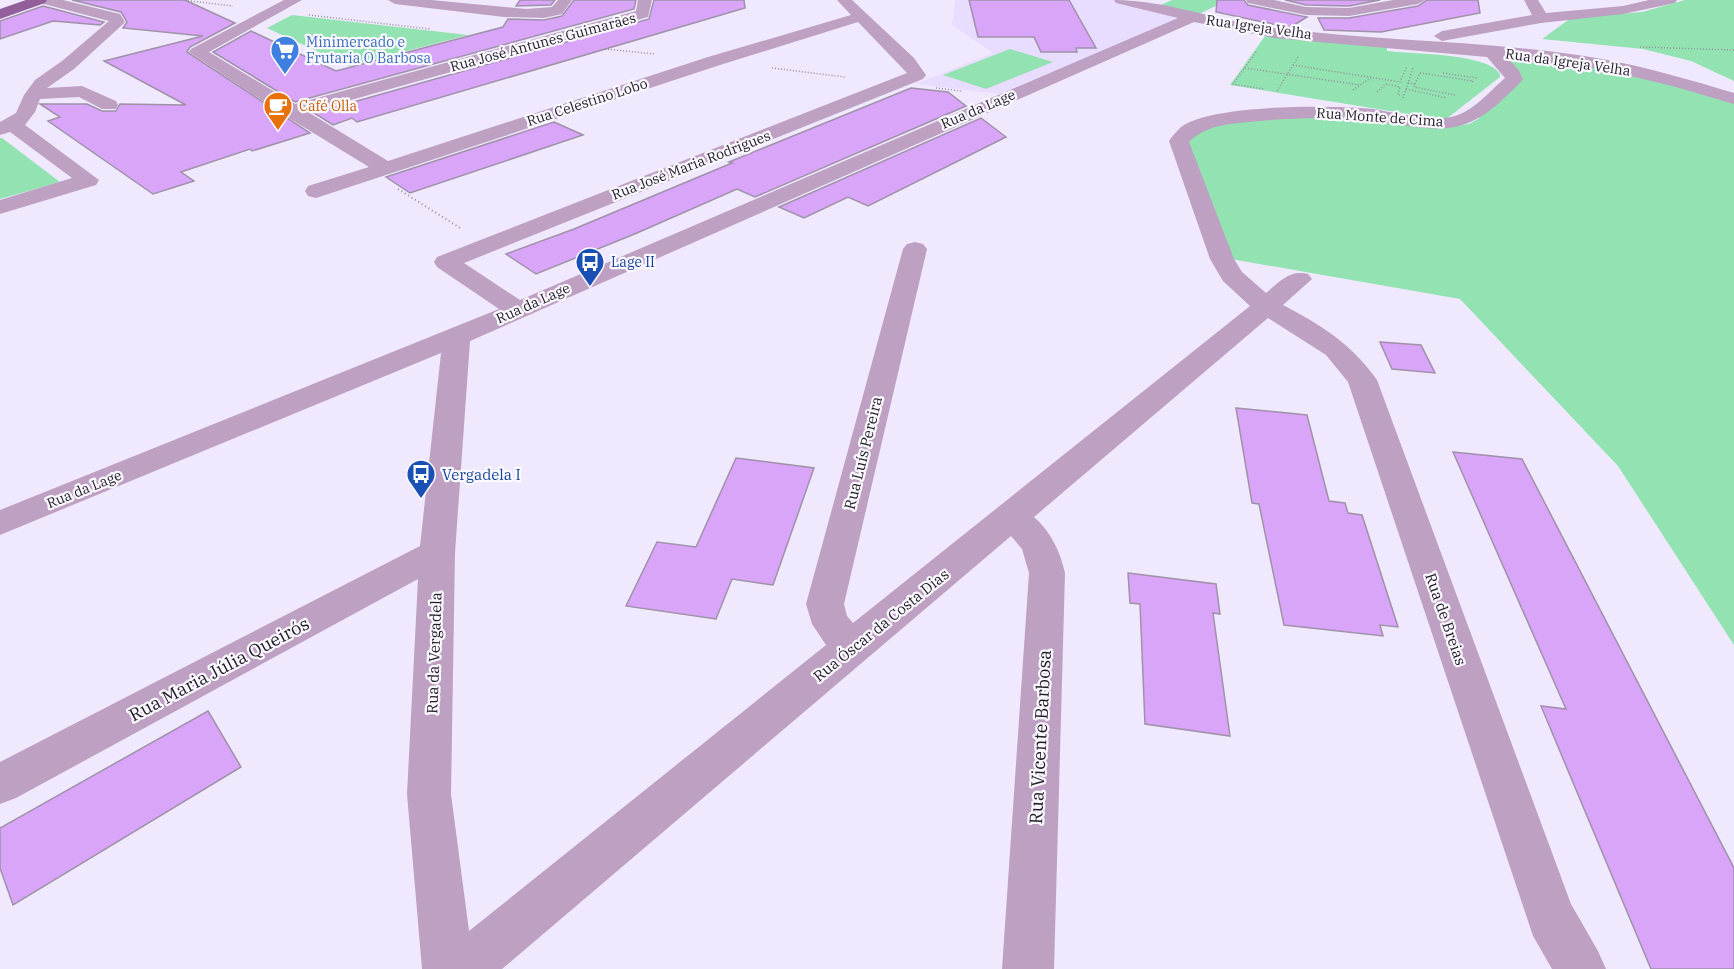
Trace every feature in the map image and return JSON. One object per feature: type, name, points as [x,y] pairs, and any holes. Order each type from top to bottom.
[{"type":"main road","points":[[0,14],[40,0]]},
{"type":"street","points":[[0,207],[88,180],[6,127],[26,115],[39,87],[117,22],[115,17],[45,0]]},
{"type":"street","points":[[295,0],[196,52],[291,111],[379,170]]},
{"type":"street","points":[[395,0],[537,15],[558,11],[566,0]]},
{"type":"street","name":"Rua José Antunes Guimarães","points":[[291,111],[643,14],[645,0]]},
{"type":"street","name":"Rua José Maria Rodrigues","points":[[517,310],[446,262],[917,75],[908,62],[844,0]]},
{"type":"street","name":"Rua Igreja Velha","points":[[1121,0],[1274,33],[1399,43]]},
{"type":"street","points":[[1253,0],[1306,10],[1349,12],[1418,0]]},
{"type":"street","points":[[1531,0],[1541,18]]},
{"type":"street","points":[[1399,43],[1541,18],[1630,9],[1670,0]]},
{"type":"street","name":"Rua Celestino Lobo","points":[[316,191],[714,61],[860,17]]},
{"type":"street","name":"Rua da Lage","points":[[0,523],[457,337],[1194,17]]},
{"type":"street","name":"Rua da Igreja Velha","points":[[1399,43],[1602,64],[1682,83],[1734,99]]},
{"type":"street","name":"Rua Monte de Cima","points":[[1266,307],[1232,276],[1222,259],[1179,141],[1180,136],[1193,126],[1229,118],[1314,112],[1363,114],[1435,123],[1465,120],[1514,79],[1512,73],[1492,52]]},
{"type":"street","points":[[35,94],[82,91],[109,105]]},
{"type":"street","name":"Rua Luís Pereira","points":[[855,646],[837,632],[827,619],[825,603],[915,249]]},
{"type":"street","name":"Rua Óscar da Costa Dias","points":[[462,969],[1012,518],[1299,279]]},
{"type":"street","name":"Rua de Breias","points":[[1266,307],[1327,342],[1350,364],[1362,380],[1551,918],[1580,969]]},
{"type":"street","name":"Rua da Vergadela","points":[[448,969],[429,794],[437,553],[457,337]]},
{"type":"street","name":"Rua Vicente Barbosa","points":[[1012,518],[1032,534],[1043,553],[1047,573],[1028,969]]},
{"type":"street","name":"Rua Maria Júlia Queirós","points":[[0,784],[437,553]]},
{"type":"path","points":[[182,0],[277,9],[430,29]]},
{"type":"path","points":[[1277,91],[1302,49]]},
{"type":"path","points":[[1257,51],[1233,84],[1266,90]]},
{"type":"path","points":[[1293,65],[1400,82],[1407,65],[1414,66],[1400,107]]},
{"type":"path","points":[[1245,68],[1361,86]]},
{"type":"path","points":[[1415,84],[1420,73],[1473,81],[1467,86]]},
{"type":"path","points":[[1348,92],[1361,86],[1372,77]]},
{"type":"path","points":[[1408,83],[1415,84]]},
{"type":"path","points":[[1415,84],[1414,87],[1454,96],[1460,91]]},
{"type":"path","points":[[379,170],[488,245]]},
{"type":"shaded area","points":[[955,0],[1112,0],[1185,17],[1000,94],[915,84],[993,53],[952,25]]},
{"type":"green space","points":[[1172,0],[1228,0],[1197,15],[1158,6]]},
{"type":"green space","points":[[1685,0],[1734,0],[1734,81],[1691,61],[1643,49],[1542,39],[1571,18],[1642,12]]},
{"type":"green space","points":[[292,15],[468,35],[349,66],[267,28]]},
{"type":"green space","points":[[1265,36],[1387,47],[1387,51],[1465,58],[1492,67],[1500,74],[1500,77],[1445,120],[1230,85]]},
{"type":"green space","points":[[1010,49],[1053,62],[986,89],[943,75]]},
{"type":"green space","points":[[1513,58],[1560,61],[1631,73],[1734,102],[1734,645],[1618,466],[1460,299],[1231,259],[1190,150],[1188,140],[1201,129],[1238,121],[1329,114],[1451,127],[1469,124],[1478,119],[1521,81],[1509,62]]},
{"type":"green space","points":[[0,138],[2,138],[60,182],[0,199]]},
{"type":"building","points":[[72,0],[185,0],[235,23],[190,47],[187,52],[310,133],[252,151],[250,149],[181,172],[194,181],[153,194],[48,121],[60,117],[40,104],[87,104],[102,111],[116,111],[120,104],[186,105],[104,61],[203,36],[123,28],[127,22],[121,12]]},
{"type":"building","points":[[520,0],[555,0],[551,5],[516,6]]},
{"type":"building","points":[[574,0],[636,0],[634,9],[295,102],[213,52],[251,31],[336,71],[503,27],[508,19],[544,20],[562,16]]},
{"type":"building","points":[[654,0],[744,0],[745,8],[357,122],[352,118],[333,125],[314,113],[649,19]]},
{"type":"building","points":[[969,0],[1069,0],[1096,48],[1076,48],[1077,52],[1041,52],[1034,37],[978,37]]},
{"type":"building","points":[[1217,0],[1244,0],[1248,5],[1307,17],[1291,27],[1286,27],[1216,12]]},
{"type":"building","points":[[1285,0],[1380,0],[1349,6],[1306,5]]},
{"type":"building","points":[[1427,0],[1478,0],[1480,13],[1381,32],[1324,30],[1318,18],[1349,18],[1418,6]]},
{"type":"building","points":[[43,6],[104,22],[100,25],[53,21],[0,39],[0,21]]},
{"type":"building","points":[[911,88],[948,92],[966,106],[755,197],[737,189],[536,274],[506,254],[574,229],[732,163],[729,162]]},
{"type":"building","points":[[981,118],[1006,137],[868,206],[848,197],[804,218],[779,207]]},
{"type":"building","points":[[554,122],[583,135],[410,193],[386,177]]},
{"type":"building","points":[[1380,342],[1421,345],[1435,373],[1392,369]]},
{"type":"building","points":[[1236,408],[1307,415],[1329,501],[1345,503],[1348,513],[1362,515],[1398,627],[1380,625],[1383,636],[1284,625],[1259,504],[1252,503]]},
{"type":"building","points":[[1453,452],[1522,459],[1734,868],[1734,969],[1651,969],[1541,706],[1566,709]]},
{"type":"building","points":[[736,458],[814,468],[773,585],[732,579],[716,619],[626,606],[657,542],[696,547]]},
{"type":"building","points":[[1128,573],[1216,584],[1220,614],[1213,613],[1230,736],[1145,724],[1140,604],[1130,603]]},
{"type":"building","points":[[208,711],[241,767],[13,905],[0,868],[0,828]]},
{"type":"place","name":"Minimercado e Frutaria O Barbosa","points":[[285,76]]},
{"type":"place","name":"Café Olla","points":[[278,132]]},
{"type":"place","name":"Lage II","points":[[590,288]]},
{"type":"place","name":"Vergadela I","points":[[421,500]]}]
